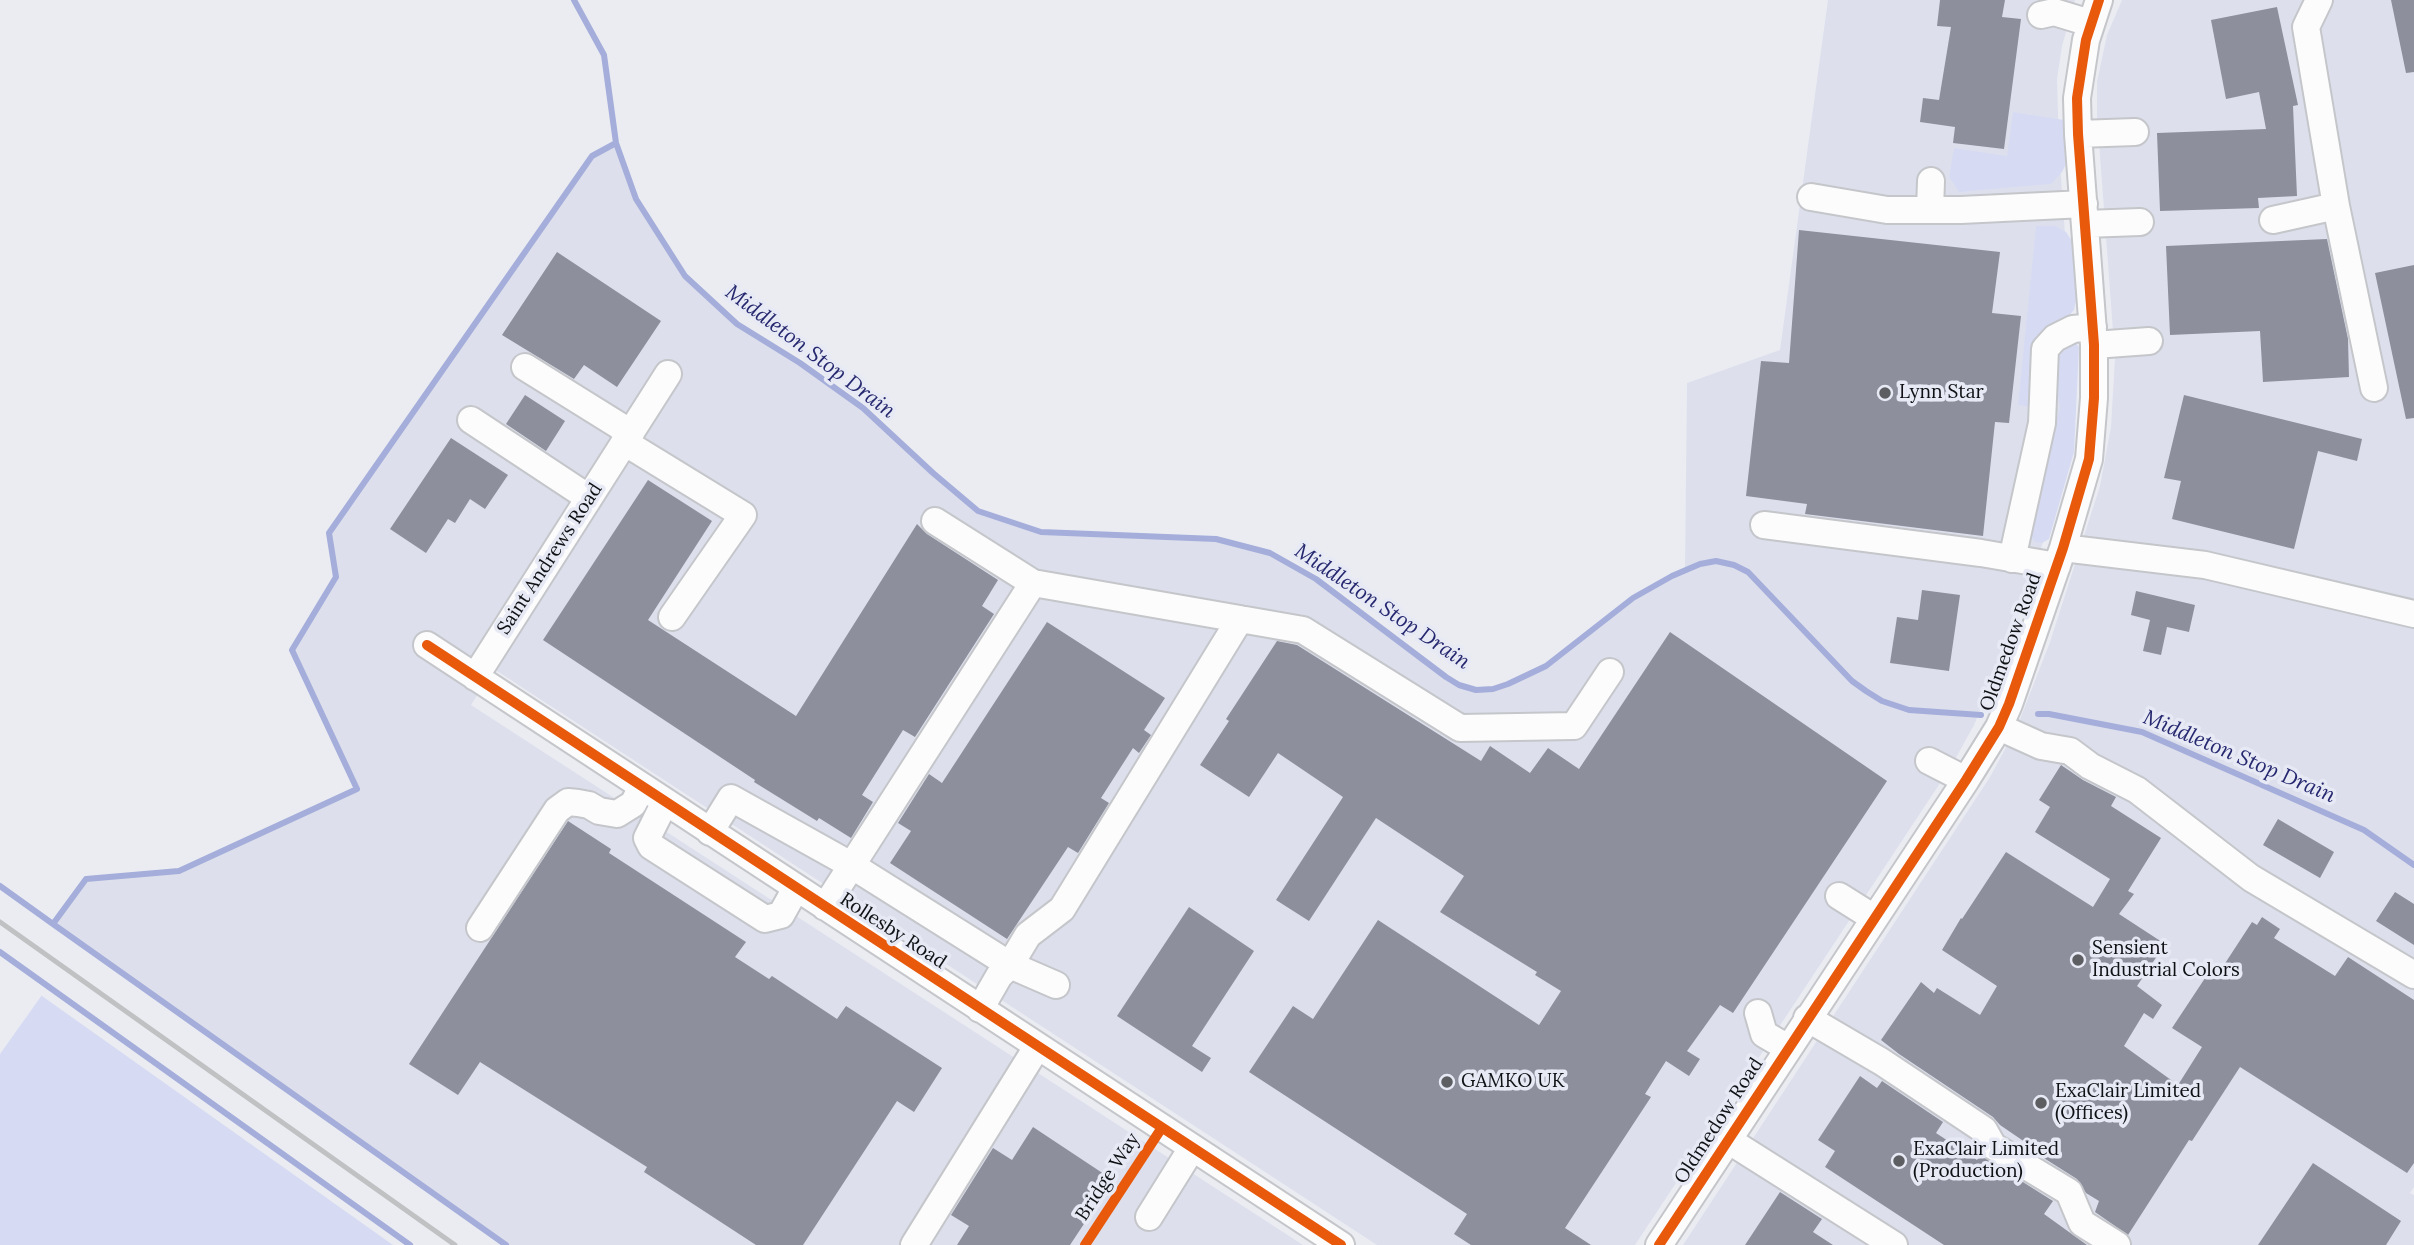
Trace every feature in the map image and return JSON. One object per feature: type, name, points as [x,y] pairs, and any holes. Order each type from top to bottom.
[{"type":"street","points":[[2319,0],[2306,27],[2336,206],[2374,388]]},
{"type":"street","points":[[2041,15],[2054,12],[2095,12]]},
{"type":"street","name":"Oldmedow Road","points":[[1658,1245],[1966,779],[1999,727],[2009,704],[2060,557],[2089,459],[2094,398],[2093,336],[2078,134],[2078,84],[2095,12]]},
{"type":"street","points":[[2078,134],[2135,132]]},
{"type":"street","points":[[1930,210],[1931,181]]},
{"type":"street","points":[[1811,197],[1887,210],[2084,214],[2140,222]]},
{"type":"street","points":[[2273,220],[2336,206]]},
{"type":"street","points":[[2012,559],[2042,423],[2045,349],[2055,338],[2073,329],[2093,336],[2150,341]]},
{"type":"street","points":[[524,367],[628,437],[677,474],[743,515],[672,617]]},
{"type":"street","name":"Saint Andrews Road","points":[[475,677],[668,374]]},
{"type":"street","points":[[471,420],[589,498]]},
{"type":"street","points":[[935,521],[1033,583],[1303,630],[1460,729],[1574,726],[1610,672]]},
{"type":"street","points":[[1764,525],[2012,559],[2060,557],[2205,565],[2414,614]]},
{"type":"street","points":[[825,907],[1033,583]]},
{"type":"street","points":[[979,1009],[1028,935],[1062,909],[1240,619]]},
{"type":"street","name":"Rollesby Road","points":[[427,645],[1328,1241]]},
{"type":"street","points":[[1999,727],[2041,746],[2070,751],[2090,766],[2137,790],[2251,878],[2414,975]]},
{"type":"street","points":[[1929,761],[1966,779]]},
{"type":"street","points":[[480,928],[557,810],[568,802],[617,814],[633,804],[642,787]]},
{"type":"street","points":[[710,832],[731,798],[851,865],[1010,965],[1056,985]]},
{"type":"street","points":[[665,802],[647,838],[651,846],[765,919],[781,915],[796,888]]},
{"type":"street","points":[[1839,896],[1874,918]]},
{"type":"street","points":[[1758,1013],[1764,1034],[1788,1048]]},
{"type":"street","points":[[1807,1018],[1882,1062],[1984,1130],[1993,1146],[2069,1192],[2082,1223],[2117,1245]]},
{"type":"street","points":[[914,1245],[1037,1047]]},
{"type":"street","points":[[1728,1140],[1894,1245]]},
{"type":"street","points":[[1149,1217],[1192,1149]]},
{"type":"shaded area","points":[[1828,0],[2075,0],[2062,46],[2057,79],[2073,349],[2046,534],[2004,653],[1974,725],[1952,765],[1635,1245],[1377,1245],[494,669],[471,705],[1303,1245],[506,1245],[53,924],[86,879],[179,871],[357,789],[292,650],[336,577],[329,533],[592,156],[616,143],[636,199],[685,276],[737,324],[800,363],[863,408],[978,511],[1041,532],[1216,539],[1270,553],[1316,579],[1446,677],[1459,685],[1476,690],[1493,689],[1508,684],[1546,666],[1633,598],[1685,570],[1687,383],[1780,350]]},
{"type":"shaded area","points":[[2122,0],[2414,0],[2414,1187],[2410,1193],[2414,1195],[2414,1245],[1683,1245],[1990,777],[2017,727],[2050,642],[2100,486],[2111,427],[2115,358],[2097,115],[2097,82],[2107,35]]},
{"type":"shaded area","points":[[2013,112],[2064,120],[2065,166],[2062,172],[2051,184],[1959,192],[1949,177],[1954,148],[2007,156]]},
{"type":"shaded area","points":[[2036,226],[2055,226],[2066,232],[2072,241],[2076,301],[2074,310],[2065,320],[2038,338],[2031,351],[2029,407],[2018,405]]},
{"type":"shaded area","points":[[2076,343],[2079,347],[2074,452],[2049,539],[2042,543],[2035,542],[2030,535],[2060,407],[2054,370],[2058,357],[2068,345]]},
{"type":"shaded area","points":[[42,995],[393,1245],[0,1245],[0,1054]]},
{"type":"building","points":[[1940,0],[2005,0],[2002,17],[2021,19],[2004,149],[1953,143],[1955,127],[1920,122],[1923,98],[1939,100],[1951,27],[1937,26]]},
{"type":"building","points":[[2391,0],[2414,0],[2414,72],[2406,73]]},
{"type":"building","points":[[2277,7],[2298,105],[2293,106],[2297,196],[2258,198],[2259,208],[2160,211],[2157,133],[2266,129],[2259,92],[2226,99],[2211,20]]},
{"type":"building","name":"Lynn Star","points":[[1799,230],[2000,252],[1992,313],[2021,316],[2009,423],[1995,422],[1983,536],[1805,514],[1807,504],[1746,496],[1761,361],[1789,363]]},
{"type":"building","points":[[2327,239],[2348,339],[2349,377],[2263,382],[2260,331],[2170,335],[2166,246]]},
{"type":"building","points":[[557,252],[661,321],[617,387],[584,365],[574,379],[502,335]]},
{"type":"building","points":[[2414,265],[2414,418],[2406,419],[2375,273]]},
{"type":"building","points":[[525,395],[565,421],[546,451],[506,424]]},
{"type":"building","points":[[2184,395],[2362,439],[2357,461],[2318,451],[2294,549],[2172,519],[2181,481],[2164,478]]},
{"type":"building","points":[[451,438],[508,475],[485,509],[470,499],[455,523],[448,519],[426,553],[390,529]]},
{"type":"building","points":[[648,480],[712,521],[648,620],[796,716],[917,524],[927,534],[998,580],[982,606],[994,614],[915,737],[903,730],[862,795],[873,802],[851,838],[819,818],[817,821],[754,782],[755,780],[543,640]]},
{"type":"building","points":[[1922,590],[1960,595],[1949,671],[1890,663],[1897,617],[1918,620]]},
{"type":"building","points":[[2136,591],[2195,605],[2189,632],[2167,627],[2161,655],[2143,651],[2150,620],[2131,615]]},
{"type":"building","points":[[1047,622],[1165,698],[1144,730],[1151,735],[1139,753],[1133,748],[1101,798],[1109,803],[1078,853],[1068,847],[1007,939],[890,863],[911,831],[898,823],[929,774],[942,783]]},
{"type":"building","points":[[1670,632],[1887,781],[1733,1013],[1720,1005],[1687,1051],[1700,1059],[1689,1076],[1666,1061],[1645,1094],[1651,1097],[1565,1228],[1591,1245],[1471,1245],[1454,1234],[1467,1214],[1249,1072],[1293,1006],[1313,1019],[1378,920],[1539,1025],[1561,991],[1535,975],[1537,972],[1440,912],[1464,876],[1376,818],[1309,921],[1276,900],[1343,797],[1278,753],[1249,797],[1200,765],[1229,721],[1226,719],[1277,641],[1297,645],[1481,761],[1490,746],[1530,773],[1548,748],[1579,769]]},
{"type":"building","points":[[2061,765],[2116,797],[2111,806],[2161,838],[2128,891],[2134,894],[2119,914],[2165,944],[2137,986],[2162,1005],[2153,1019],[2144,1013],[2124,1046],[2178,1085],[2202,1047],[2172,1028],[2215,963],[2222,968],[2252,922],[2257,925],[2262,917],[2280,929],[2274,938],[2335,976],[2348,957],[2414,1000],[2414,1163],[2407,1173],[2240,1067],[2128,1235],[2095,1212],[2099,1201],[2086,1193],[2077,1179],[2039,1155],[2041,1153],[2000,1125],[1993,1117],[1881,1040],[1921,982],[1934,993],[1937,988],[1980,1015],[1997,986],[1942,950],[2006,852],[2093,907],[2110,879],[2035,832],[2050,807],[2039,800]]},
{"type":"building","points":[[2278,819],[2334,852],[2320,878],[2263,845]]},
{"type":"building","points":[[568,821],[611,849],[609,853],[746,942],[735,957],[769,979],[772,976],[837,1019],[846,1006],[942,1068],[914,1112],[897,1101],[803,1245],[756,1245],[644,1172],[647,1167],[480,1062],[458,1095],[409,1064]]},
{"type":"building","points":[[2395,892],[2414,904],[2414,945],[2376,921]]},
{"type":"building","points":[[1189,907],[1254,951],[1192,1046],[1211,1058],[1202,1072],[1117,1016]]},
{"type":"building","name":"ExaClair Limited (Production)","points":[[1860,1076],[1877,1088],[1882,1081],[1943,1122],[1936,1133],[1977,1160],[1980,1155],[2053,1201],[2044,1214],[2087,1245],[1944,1245],[1825,1167],[1835,1151],[1818,1140]]},
{"type":"building","points":[[1033,1127],[1113,1180],[1070,1245],[957,1245],[969,1226],[951,1215],[993,1148],[1012,1160]]},
{"type":"building","points":[[2313,1163],[2401,1221],[2386,1245],[2258,1245]]},
{"type":"building","points":[[1780,1192],[1822,1219],[1813,1232],[1833,1245],[1745,1245]]},
{"type":"waterway","name":"Middleton Stop Drain","points":[[574,0],[604,55],[616,143],[636,199],[685,276],[737,324],[800,363],[863,408],[978,511],[1041,532],[1216,539],[1270,553],[1316,579],[1446,677],[1459,685],[1476,690],[1493,689],[1508,684],[1546,666],[1633,598],[1672,576],[1700,564],[1716,561],[1748,572],[1852,681],[1882,701],[1909,710],[1981,715]]},
{"type":"waterway","points":[[506,1245],[53,924],[86,879],[179,871],[357,789],[292,650],[336,577],[329,533],[592,156],[616,143]]},
{"type":"waterway","name":"Middleton Stop Drain","points":[[2038,714],[2142,732],[2364,830],[2414,865]]},
{"type":"waterway","points":[[0,886],[53,924]]},
{"type":"waterway","points":[[0,952],[410,1245]]},
{"type":"railway","points":[[0,922],[455,1245]]},
{"type":"cycle path","points":[[1659,1245],[1966,780],[1999,727],[2009,704],[2063,548],[2089,459],[2094,398],[2094,345],[2077,98],[2086,40],[2099,0]]},
{"type":"cycle path","points":[[427,645],[1341,1245]]},
{"type":"cycle path","name":"Bridge Way","points":[[1085,1245],[1161,1129]]},
{"type":"place","name":"Lynn Star","points":[[1885,393]]},
{"type":"place","name":"Sensient Industrial Colors","points":[[2078,960]]},
{"type":"place","name":"GAMKO UK","points":[[1447,1082]]},
{"type":"place","name":"ExaClair Limited (Offices)","points":[[2041,1103]]},
{"type":"place","name":"ExaClair Limited (Production)","points":[[1899,1161]]}]
